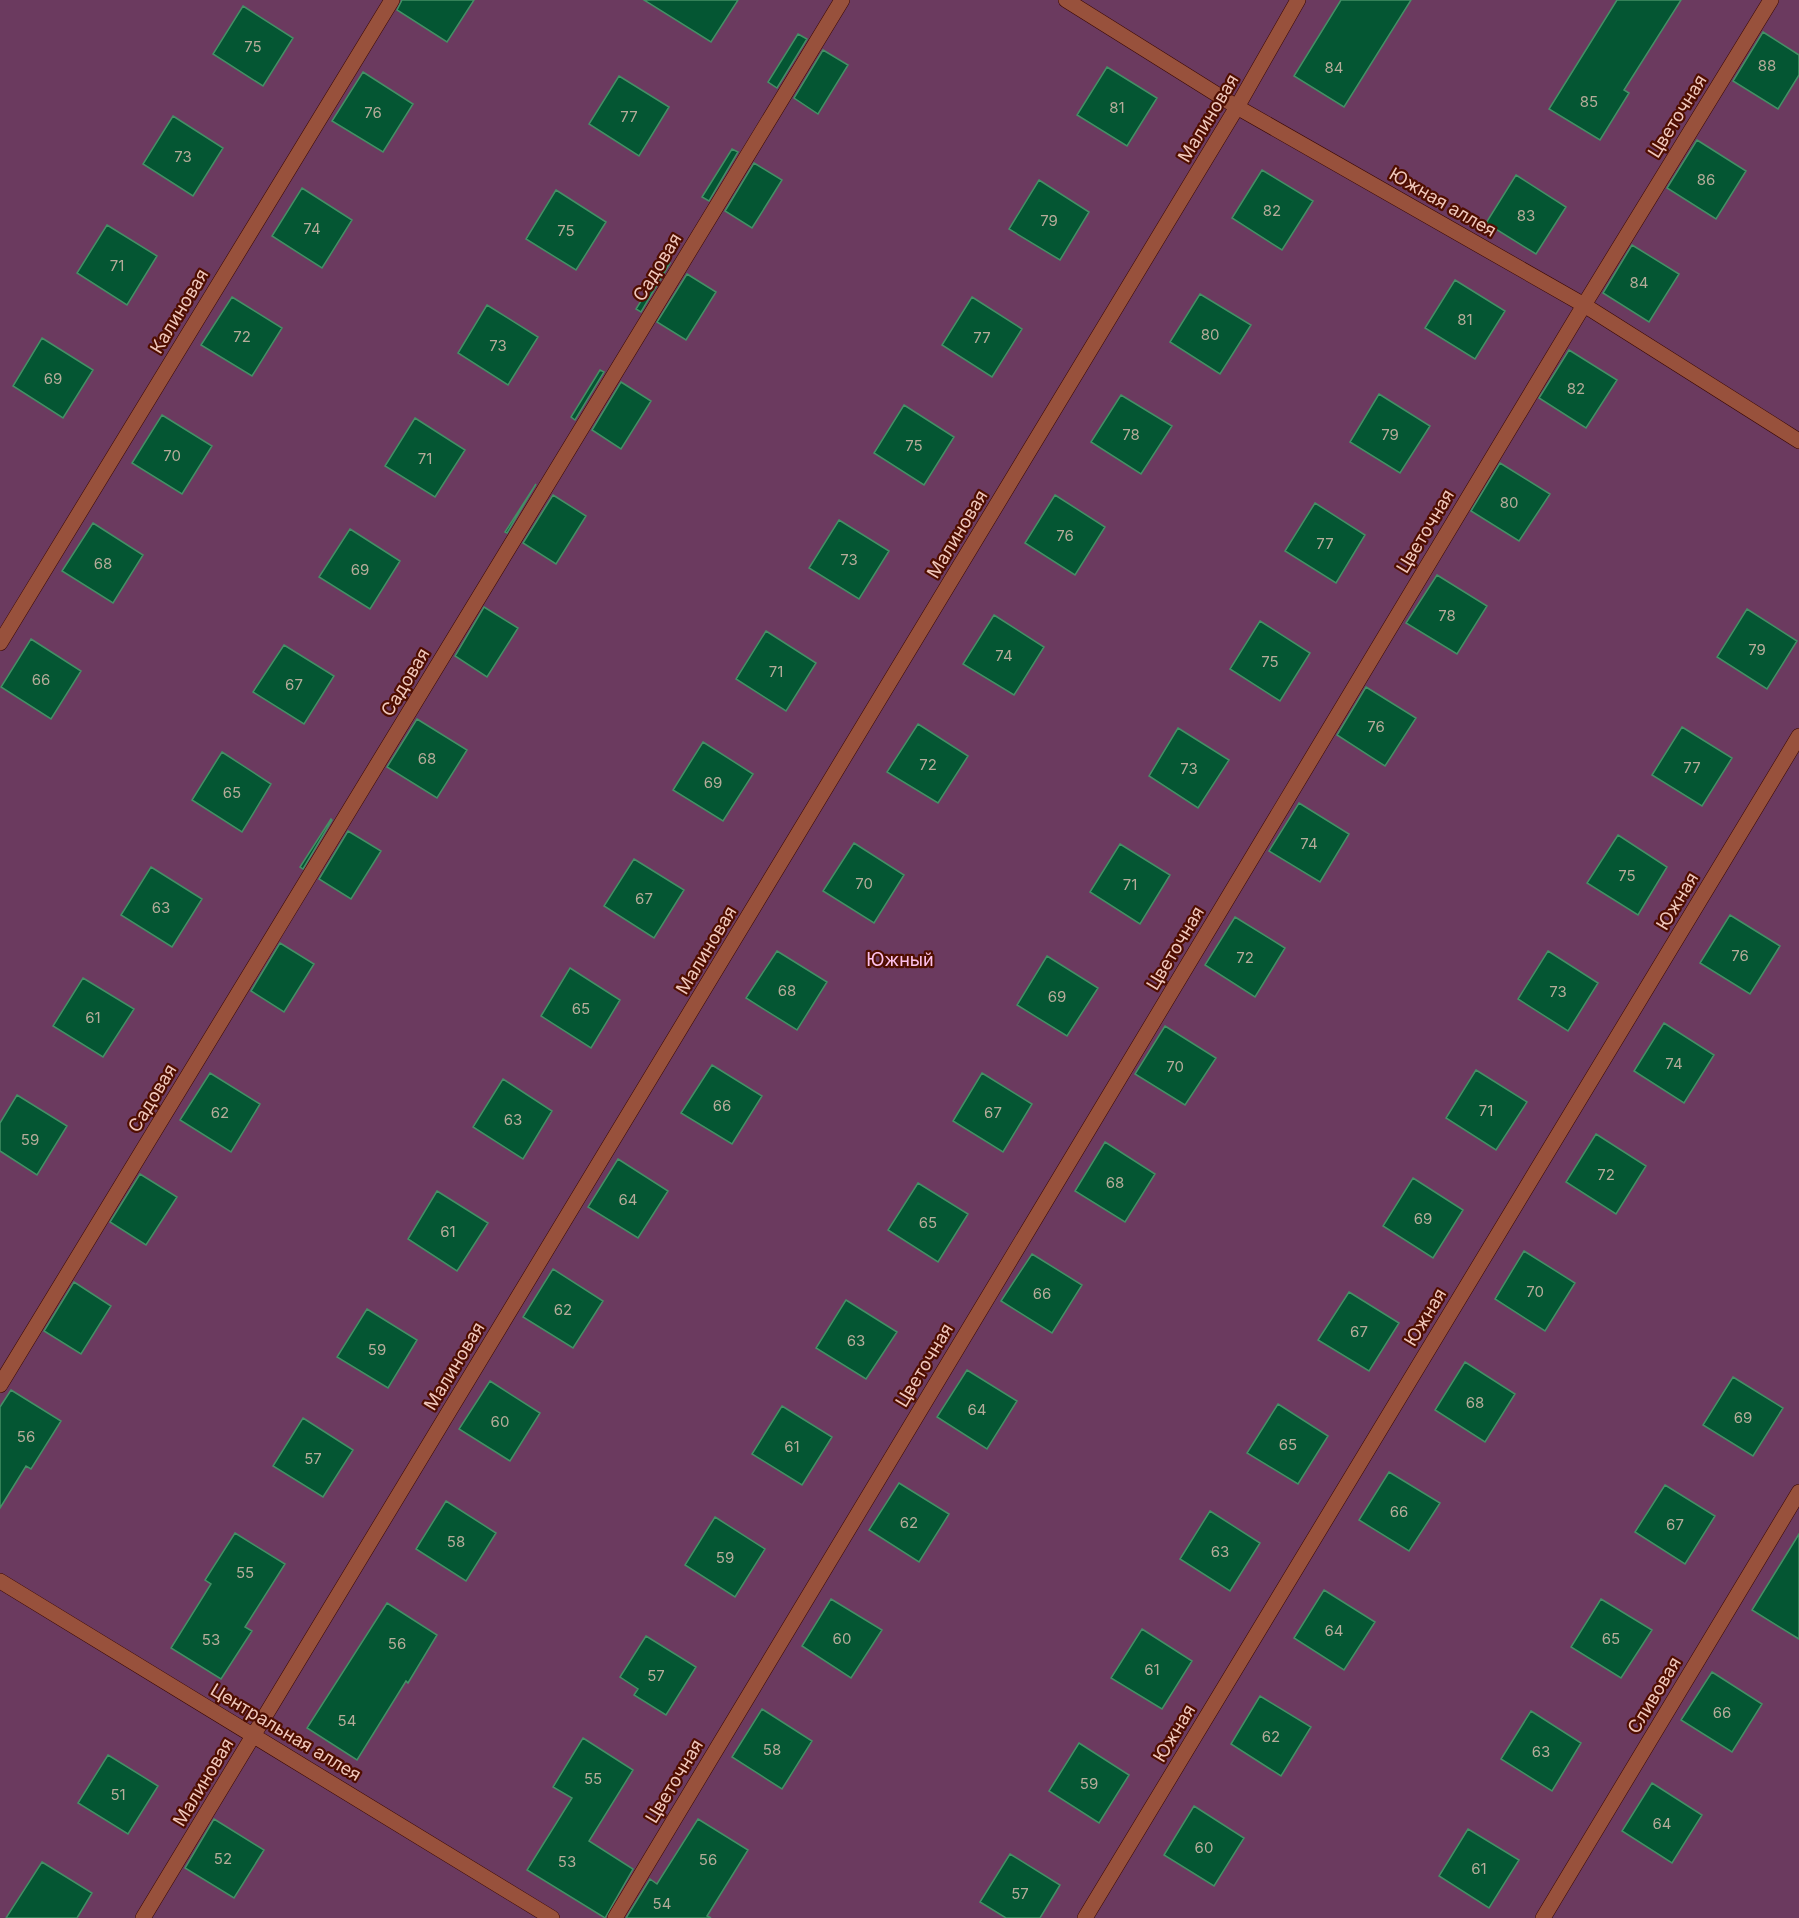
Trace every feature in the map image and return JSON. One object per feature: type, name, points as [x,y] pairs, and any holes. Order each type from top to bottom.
[{"type":"street","name":"Калиновая","points":[[0,643],[392,0]]},
{"type":"street","name":"Садовая","points":[[0,1385],[842,0]]},
{"type":"street","name":"Южная аллея","points":[[1066,0],[1237,107],[1584,305],[1799,441]]},
{"type":"street","name":"Малиновая","points":[[143,1918],[1237,107],[1298,0]]},
{"type":"street","name":"Цветочная","points":[[615,1918],[1584,305],[1771,0]]},
{"type":"street","name":"Южная","points":[[1085,1918],[1799,736]]},
{"type":"street","name":"Сливовая","points":[[1543,1918],[1799,1492]]},
{"type":"street","name":"Центральная аллея","points":[[0,1581],[552,1918]]},
{"type":"green space","name":"Южный","points":[[0,0],[1799,0],[1799,1918],[0,1918]]},
{"type":"building","points":[[402,0],[474,0],[447,42],[397,10]]},
{"type":"building","points":[[644,0],[738,0],[711,42]]},
{"type":"building","points":[[1341,0],[1411,0],[1344,107],[1294,76]]},
{"type":"building","points":[[1617,0],[1681,0],[1624,90],[1629,93],[1600,140],[1549,109]]},
{"type":"building","points":[[243,6],[293,38],[263,86],[213,54]]},
{"type":"building","points":[[1763,32],[1799,55],[1799,75],[1778,109],[1733,81]]},
{"type":"building","points":[[798,34],[807,39],[777,88],[768,82]]},
{"type":"building","points":[[823,50],[848,65],[818,114],[794,98]]},
{"type":"building","points":[[1107,67],[1157,98],[1127,146],[1077,115]]},
{"type":"building","points":[[363,72],[413,104],[383,152],[332,121]]},
{"type":"building","points":[[619,76],[669,107],[639,156],[589,124]]},
{"type":"building","points":[[173,116],[223,148],[193,196],[143,164]]},
{"type":"building","points":[[1697,140],[1746,171],[1716,219],[1667,188]]},
{"type":"building","points":[[732,149],[738,152],[709,201],[702,197]]},
{"type":"building","points":[[754,163],[782,180],[752,228],[725,211]]},
{"type":"building","points":[[1262,170],[1313,201],[1282,250],[1232,218]]},
{"type":"building","points":[[1516,175],[1566,207],[1536,254],[1486,223]]},
{"type":"building","points":[[1039,180],[1089,212],[1060,260],[1009,229]]},
{"type":"building","points":[[302,188],[352,220],[322,268],[272,236]]},
{"type":"building","points":[[556,190],[606,222],[576,270],[526,239]]},
{"type":"building","points":[[107,225],[157,256],[127,305],[77,273]]},
{"type":"building","points":[[1632,245],[1679,274],[1649,322],[1603,293]]},
{"type":"building","points":[[666,261],[670,263],[641,312],[636,309]]},
{"type":"building","points":[[687,274],[716,292],[686,340],[657,322]]},
{"type":"building","points":[[1455,280],[1505,311],[1475,359],[1425,328]]},
{"type":"building","points":[[1200,294],[1251,325],[1220,374],[1170,342]]},
{"type":"building","points":[[232,297],[282,328],[252,376],[201,345]]},
{"type":"building","points":[[972,297],[1022,329],[992,377],[942,345]]},
{"type":"building","points":[[487,305],[538,337],[508,385],[458,353]]},
{"type":"building","points":[[42,338],[93,370],[63,418],[13,386]]},
{"type":"building","points":[[1569,350],[1617,380],[1586,428],[1539,398]]},
{"type":"building","points":[[600,370],[604,372],[575,420],[571,417]]},
{"type":"building","points":[[621,382],[651,401],[621,449],[592,430]]},
{"type":"building","points":[[1379,394],[1430,426],[1400,473],[1350,442]]},
{"type":"building","points":[[1121,395],[1172,426],[1141,474],[1091,442]]},
{"type":"building","points":[[904,405],[954,437],[924,485],[874,453]]},
{"type":"building","points":[[162,415],[212,446],[182,494],[132,463]]},
{"type":"building","points":[[415,418],[465,450],[435,497],[385,466]]},
{"type":"building","points":[[1500,463],[1550,494],[1519,541],[1471,511]]},
{"type":"building","points":[[536,484],[507,533],[505,532]]},
{"type":"building","points":[[553,495],[586,516],[556,564],[523,543]]},
{"type":"building","points":[[1055,495],[1105,527],[1075,575],[1025,543]]},
{"type":"building","points":[[1315,503],[1365,535],[1336,583],[1285,551]]},
{"type":"building","points":[[839,520],[889,551],[859,599],[809,568]]},
{"type":"building","points":[[93,523],[143,555],[113,603],[62,571]]},
{"type":"building","points":[[350,529],[400,561],[370,609],[319,577]]},
{"type":"building","points":[[1437,575],[1487,606],[1457,654],[1406,623]]},
{"type":"building","points":[[484,607],[518,628],[487,677],[455,656]]},
{"type":"building","points":[[1747,609],[1797,641],[1767,689],[1717,657]]},
{"type":"building","points":[[994,615],[1044,647],[1014,695],[963,664]]},
{"type":"building","points":[[1260,621],[1310,653],[1280,701],[1230,669]]},
{"type":"building","points":[[766,631],[816,663],[786,711],[736,679]]},
{"type":"building","points":[[31,639],[81,671],[51,719],[1,687]]},
{"type":"building","points":[[284,645],[334,676],[304,724],[253,692]]},
{"type":"building","points":[[1366,687],[1416,718],[1385,766],[1337,735]]},
{"type":"building","points":[[417,719],[467,750],[437,798],[387,767]]},
{"type":"building","points":[[918,724],[968,756],[938,803],[887,772]]},
{"type":"building","points":[[1682,727],[1732,758],[1702,806],[1652,775]]},
{"type":"building","points":[[1178,728],[1229,760],[1198,808],[1149,776]]},
{"type":"building","points":[[703,742],[753,774],[723,821],[673,790]]},
{"type":"building","points":[[222,752],[271,784],[242,832],[192,800]]},
{"type":"building","points":[[1299,803],[1349,834],[1320,882],[1269,851]]},
{"type":"building","points":[[332,820],[303,869],[300,867]]},
{"type":"building","points":[[348,831],[381,851],[351,899],[319,879]]},
{"type":"building","points":[[1618,835],[1667,867],[1638,915],[1587,883]]},
{"type":"building","points":[[854,843],[904,875],[874,923],[823,891]]},
{"type":"building","points":[[1120,844],[1170,875],[1140,924],[1090,892]]},
{"type":"building","points":[[634,859],[684,890],[654,938],[604,906]]},
{"type":"building","points":[[151,867],[202,899],[172,947],[121,915]]},
{"type":"building","points":[[1730,915],[1780,946],[1750,994],[1700,963]]},
{"type":"building","points":[[1235,917],[1285,948],[1255,997],[1205,965]]},
{"type":"building","points":[[280,943],[314,964],[284,1012],[251,991]]},
{"type":"building","points":[[777,951],[827,982],[797,1030],[746,998]]},
{"type":"building","points":[[1548,951],[1598,983],[1568,1031],[1518,999]]},
{"type":"building","points":[[1047,956],[1098,988],[1067,1036],[1017,1005]]},
{"type":"building","points":[[570,968],[620,1000],[591,1048],[541,1016]]},
{"type":"building","points":[[83,978],[134,1009],[103,1057],[53,1026]]},
{"type":"building","points":[[1664,1023],[1714,1055],[1684,1103],[1634,1071]]},
{"type":"building","points":[[1165,1026],[1216,1058],[1185,1105],[1135,1074]]},
{"type":"building","points":[[712,1065],[762,1096],[732,1144],[681,1113]]},
{"type":"building","points":[[1476,1070],[1527,1102],[1496,1150],[1446,1118]]},
{"type":"building","points":[[210,1073],[260,1104],[231,1152],[180,1120]]},
{"type":"building","points":[[982,1073],[1032,1104],[1003,1152],[953,1121]]},
{"type":"building","points":[[503,1079],[552,1111],[523,1159],[473,1127]]},
{"type":"building","points":[[17,1095],[67,1126],[37,1175],[0,1151],[0,1123]]},
{"type":"building","points":[[1596,1134],[1646,1166],[1616,1214],[1566,1182]]},
{"type":"building","points":[[1105,1142],[1155,1174],[1125,1222],[1075,1191]]},
{"type":"building","points":[[618,1159],[668,1191],[638,1238],[588,1207]]},
{"type":"building","points":[[140,1174],[177,1197],[146,1245],[110,1222]]},
{"type":"building","points":[[1413,1178],[1463,1210],[1433,1258],[1383,1226]]},
{"type":"building","points":[[918,1183],[968,1214],[938,1262],[888,1230]]},
{"type":"building","points":[[437,1191],[488,1223],[457,1271],[408,1239]]},
{"type":"building","points":[[1524,1251],[1575,1283],[1545,1331],[1495,1299]]},
{"type":"building","points":[[1032,1254],[1082,1285],[1052,1333],[1001,1301]]},
{"type":"building","points":[[553,1269],[603,1301],[573,1348],[523,1317]]},
{"type":"building","points":[[74,1282],[111,1306],[81,1354],[44,1331]]},
{"type":"building","points":[[1349,1292],[1399,1323],[1369,1371],[1318,1340]]},
{"type":"building","points":[[846,1300],[897,1332],[866,1379],[816,1348]]},
{"type":"building","points":[[367,1309],[417,1340],[388,1388],[337,1357]]},
{"type":"building","points":[[1465,1362],[1515,1394],[1485,1442],[1435,1410]]},
{"type":"building","points":[[967,1370],[1017,1401],[987,1449],[937,1417]]},
{"type":"building","points":[[1733,1377],[1783,1408],[1753,1456],[1703,1425]]},
{"type":"building","points":[[490,1381],[540,1413],[510,1461],[459,1429]]},
{"type":"building","points":[[11,1390],[61,1421],[31,1469],[26,1466],[0,1508],[0,1407]]},
{"type":"building","points":[[1278,1404],[1328,1436],[1298,1484],[1247,1453]]},
{"type":"building","points":[[782,1406],[832,1437],[802,1485],[752,1454]]},
{"type":"building","points":[[303,1418],[353,1450],[323,1497],[273,1466]]},
{"type":"building","points":[[1389,1472],[1440,1503],[1409,1551],[1359,1520]]},
{"type":"building","points":[[899,1483],[949,1514],[919,1562],[869,1530]]},
{"type":"building","points":[[1665,1485],[1715,1516],[1685,1564],[1635,1532]]},
{"type":"building","points":[[446,1501],[496,1533],[466,1581],[416,1549]]},
{"type":"building","points":[[1210,1511],[1260,1543],[1230,1591],[1180,1559]]},
{"type":"building","points":[[715,1517],[765,1549],[735,1597],[685,1565]]},
{"type":"building","points":[[235,1533],[285,1564],[245,1627],[252,1631],[221,1679],[171,1648],[211,1584],[205,1580]]},
{"type":"building","points":[[1799,1534],[1799,1639],[1752,1610]]},
{"type":"building","points":[[1324,1590],[1375,1622],[1344,1670],[1294,1638]]},
{"type":"building","points":[[831,1599],[882,1630],[851,1678],[802,1646]]},
{"type":"building","points":[[1601,1599],[1652,1630],[1621,1678],[1571,1647]]},
{"type":"building","points":[[387,1603],[437,1635],[357,1760],[307,1728]]},
{"type":"building","points":[[1142,1629],[1192,1661],[1162,1709],[1111,1678]]},
{"type":"building","points":[[646,1636],[696,1667],[666,1715],[634,1695],[638,1689],[620,1677]]},
{"type":"building","points":[[1712,1672],[1762,1704],[1732,1752],[1681,1720]]},
{"type":"building","points":[[1260,1696],[1311,1727],[1281,1776],[1231,1744]]},
{"type":"building","points":[[762,1709],[812,1741],[782,1789],[732,1757]]},
{"type":"building","points":[[1531,1711],[1581,1743],[1552,1791],[1501,1759]]},
{"type":"building","points":[[583,1738],[633,1770],[589,1841],[633,1869],[605,1918],[527,1870],[572,1798],[553,1787]]},
{"type":"building","points":[[1079,1743],[1129,1775],[1099,1823],[1049,1791]]},
{"type":"building","points":[[108,1755],[158,1786],[128,1834],[78,1803]]},
{"type":"building","points":[[1652,1783],[1702,1815],[1672,1863],[1622,1831]]},
{"type":"building","points":[[1194,1806],[1244,1838],[1214,1886],[1164,1855]]},
{"type":"building","points":[[214,1819],[264,1850],[234,1898],[185,1868]]},
{"type":"building","points":[[698,1819],[748,1850],[707,1916],[711,1918],[626,1918],[650,1879],[657,1884]]},
{"type":"building","points":[[1468,1829],[1519,1860],[1489,1908],[1439,1876]]},
{"type":"building","points":[[1010,1854],[1060,1885],[1040,1918],[1006,1918],[980,1902]]},
{"type":"building","points":[[42,1862],[92,1893],[77,1918],[6,1918]]}]
